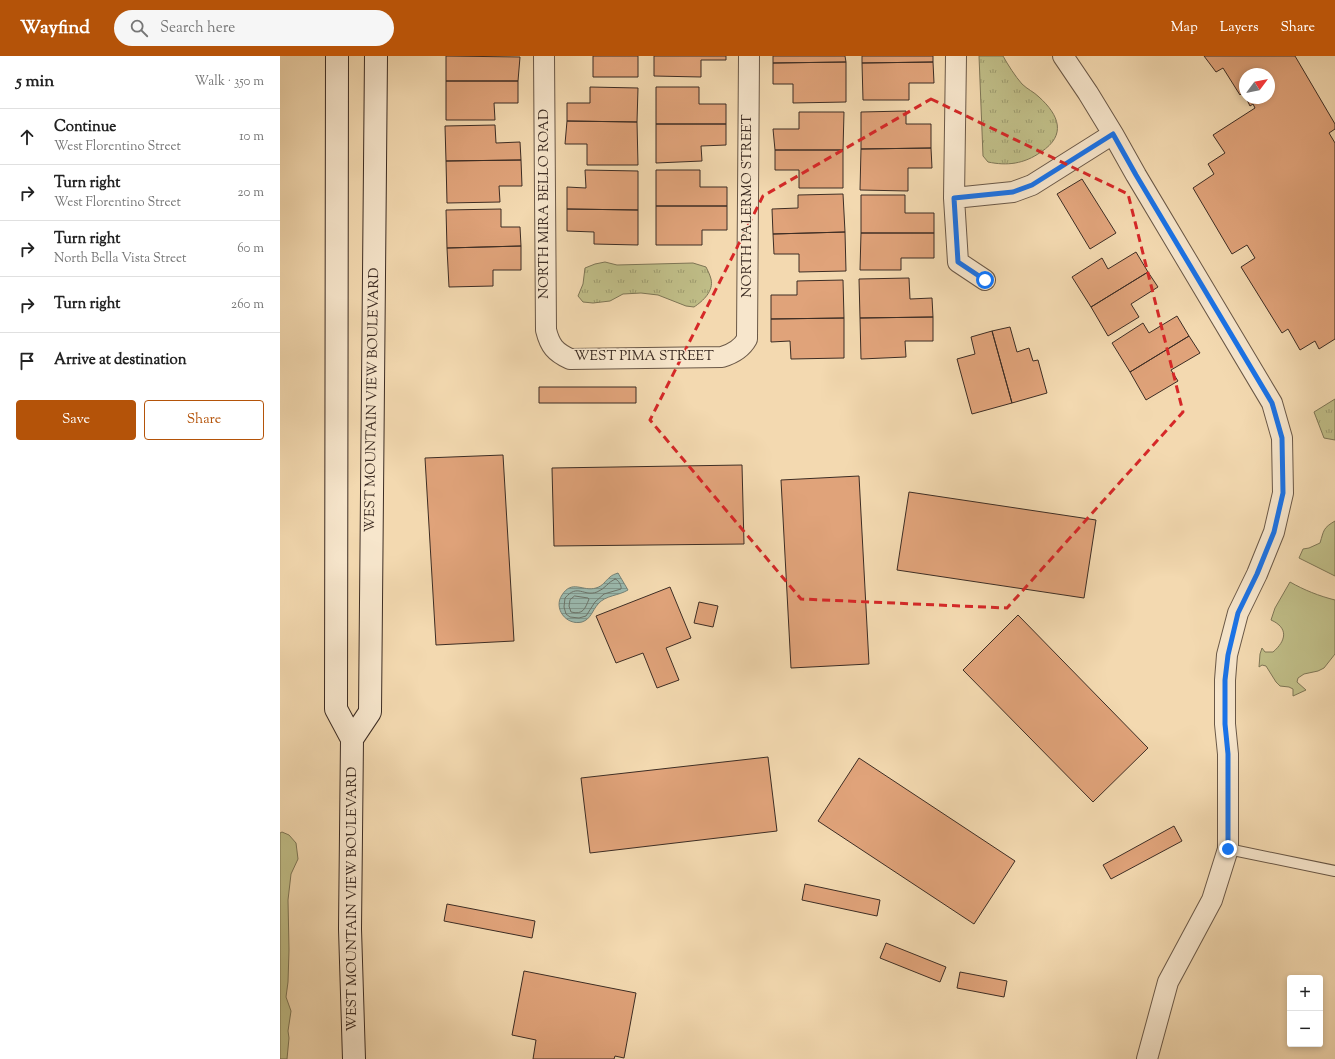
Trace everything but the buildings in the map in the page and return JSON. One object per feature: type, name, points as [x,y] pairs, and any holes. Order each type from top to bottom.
[{"type":"street","name":"WEST MOUNTAIN VIEW BOULEVARD","points":[[337,56],[336,709],[352,739],[350,929],[354,1059]]},
{"type":"street","name":"WEST MOUNTAIN VIEW BOULEVARD","points":[[352,739],[370,712],[376,56]]},
{"type":"street","name":"NORTH MIRA BELLO ROAD","points":[[544,56],[546,330],[548,339],[554,349]]},
{"type":"street","name":"NORTH PALERMO STREET","points":[[735,350],[743,346],[747,339],[749,56]]},
{"type":"street","points":[[956,56],[954,198],[958,262],[985,280]]},
{"type":"street","points":[[1063,56],[1113,134],[1272,403],[1282,438],[1283,493],[1274,532],[1257,574],[1238,613],[1228,655],[1225,680],[1225,724],[1228,754],[1228,849],[1212,900],[1168,982],[1147,1059]]},
{"type":"street","points":[[954,198],[1013,192],[1032,185],[1113,134]]},
{"type":"street","name":"WEST PIMA STREET","points":[[554,349],[561,355],[570,359],[722,357],[735,350]]},
{"type":"lane","points":[[1228,849],[1335,871]]},
{"type":"highlighted area","points":[[931,99],[1128,194],[1183,412],[1007,608],[801,599],[650,420],[763,196]]},
{"type":"green space","points":[[979,56],[1003,56],[1022,84],[1046,104],[1055,118],[1057,132],[1054,139],[1035,156],[1015,163],[1002,164],[988,162],[983,156]]},
{"type":"green space","points":[[605,262],[617,265],[693,263],[706,267],[710,274],[712,283],[711,288],[704,299],[694,307],[686,306],[658,295],[641,293],[623,294],[610,301],[593,303],[583,302],[578,296],[583,284],[585,268]]},
{"type":"green space","points":[[1335,399],[1335,440],[1324,438],[1314,412]]},
{"type":"green space","points":[[1335,521],[1335,576],[1299,558],[1303,549],[1320,543],[1324,530]]},
{"type":"green space","points":[[1290,582],[1323,597],[1335,600],[1335,654],[1324,668],[1304,674],[1298,678],[1297,682],[1306,690],[1293,696],[1293,689],[1280,686],[1266,666],[1262,665],[1259,667],[1262,648],[1265,652],[1273,652],[1283,639],[1284,635],[1281,627],[1271,620],[1275,608]]},
{"type":"green space","points":[[282,832],[289,835],[296,843],[298,859],[291,874],[288,900],[289,950],[286,997],[291,1011],[288,1031],[289,1038],[287,1059],[280,1059],[280,833]]},
{"type":"water","points":[[618,573],[628,590],[601,601],[585,621],[576,623],[566,619],[560,610],[559,605],[562,595],[566,590],[574,587],[591,589],[596,588]]},
{"type":"route","points":[[985,280],[958,262],[954,198],[1013,192],[1032,185],[1113,134],[1272,403],[1282,438],[1283,493],[1274,532],[1257,574],[1238,613],[1228,655],[1225,680],[1225,724],[1228,754],[1228,849]]}]
